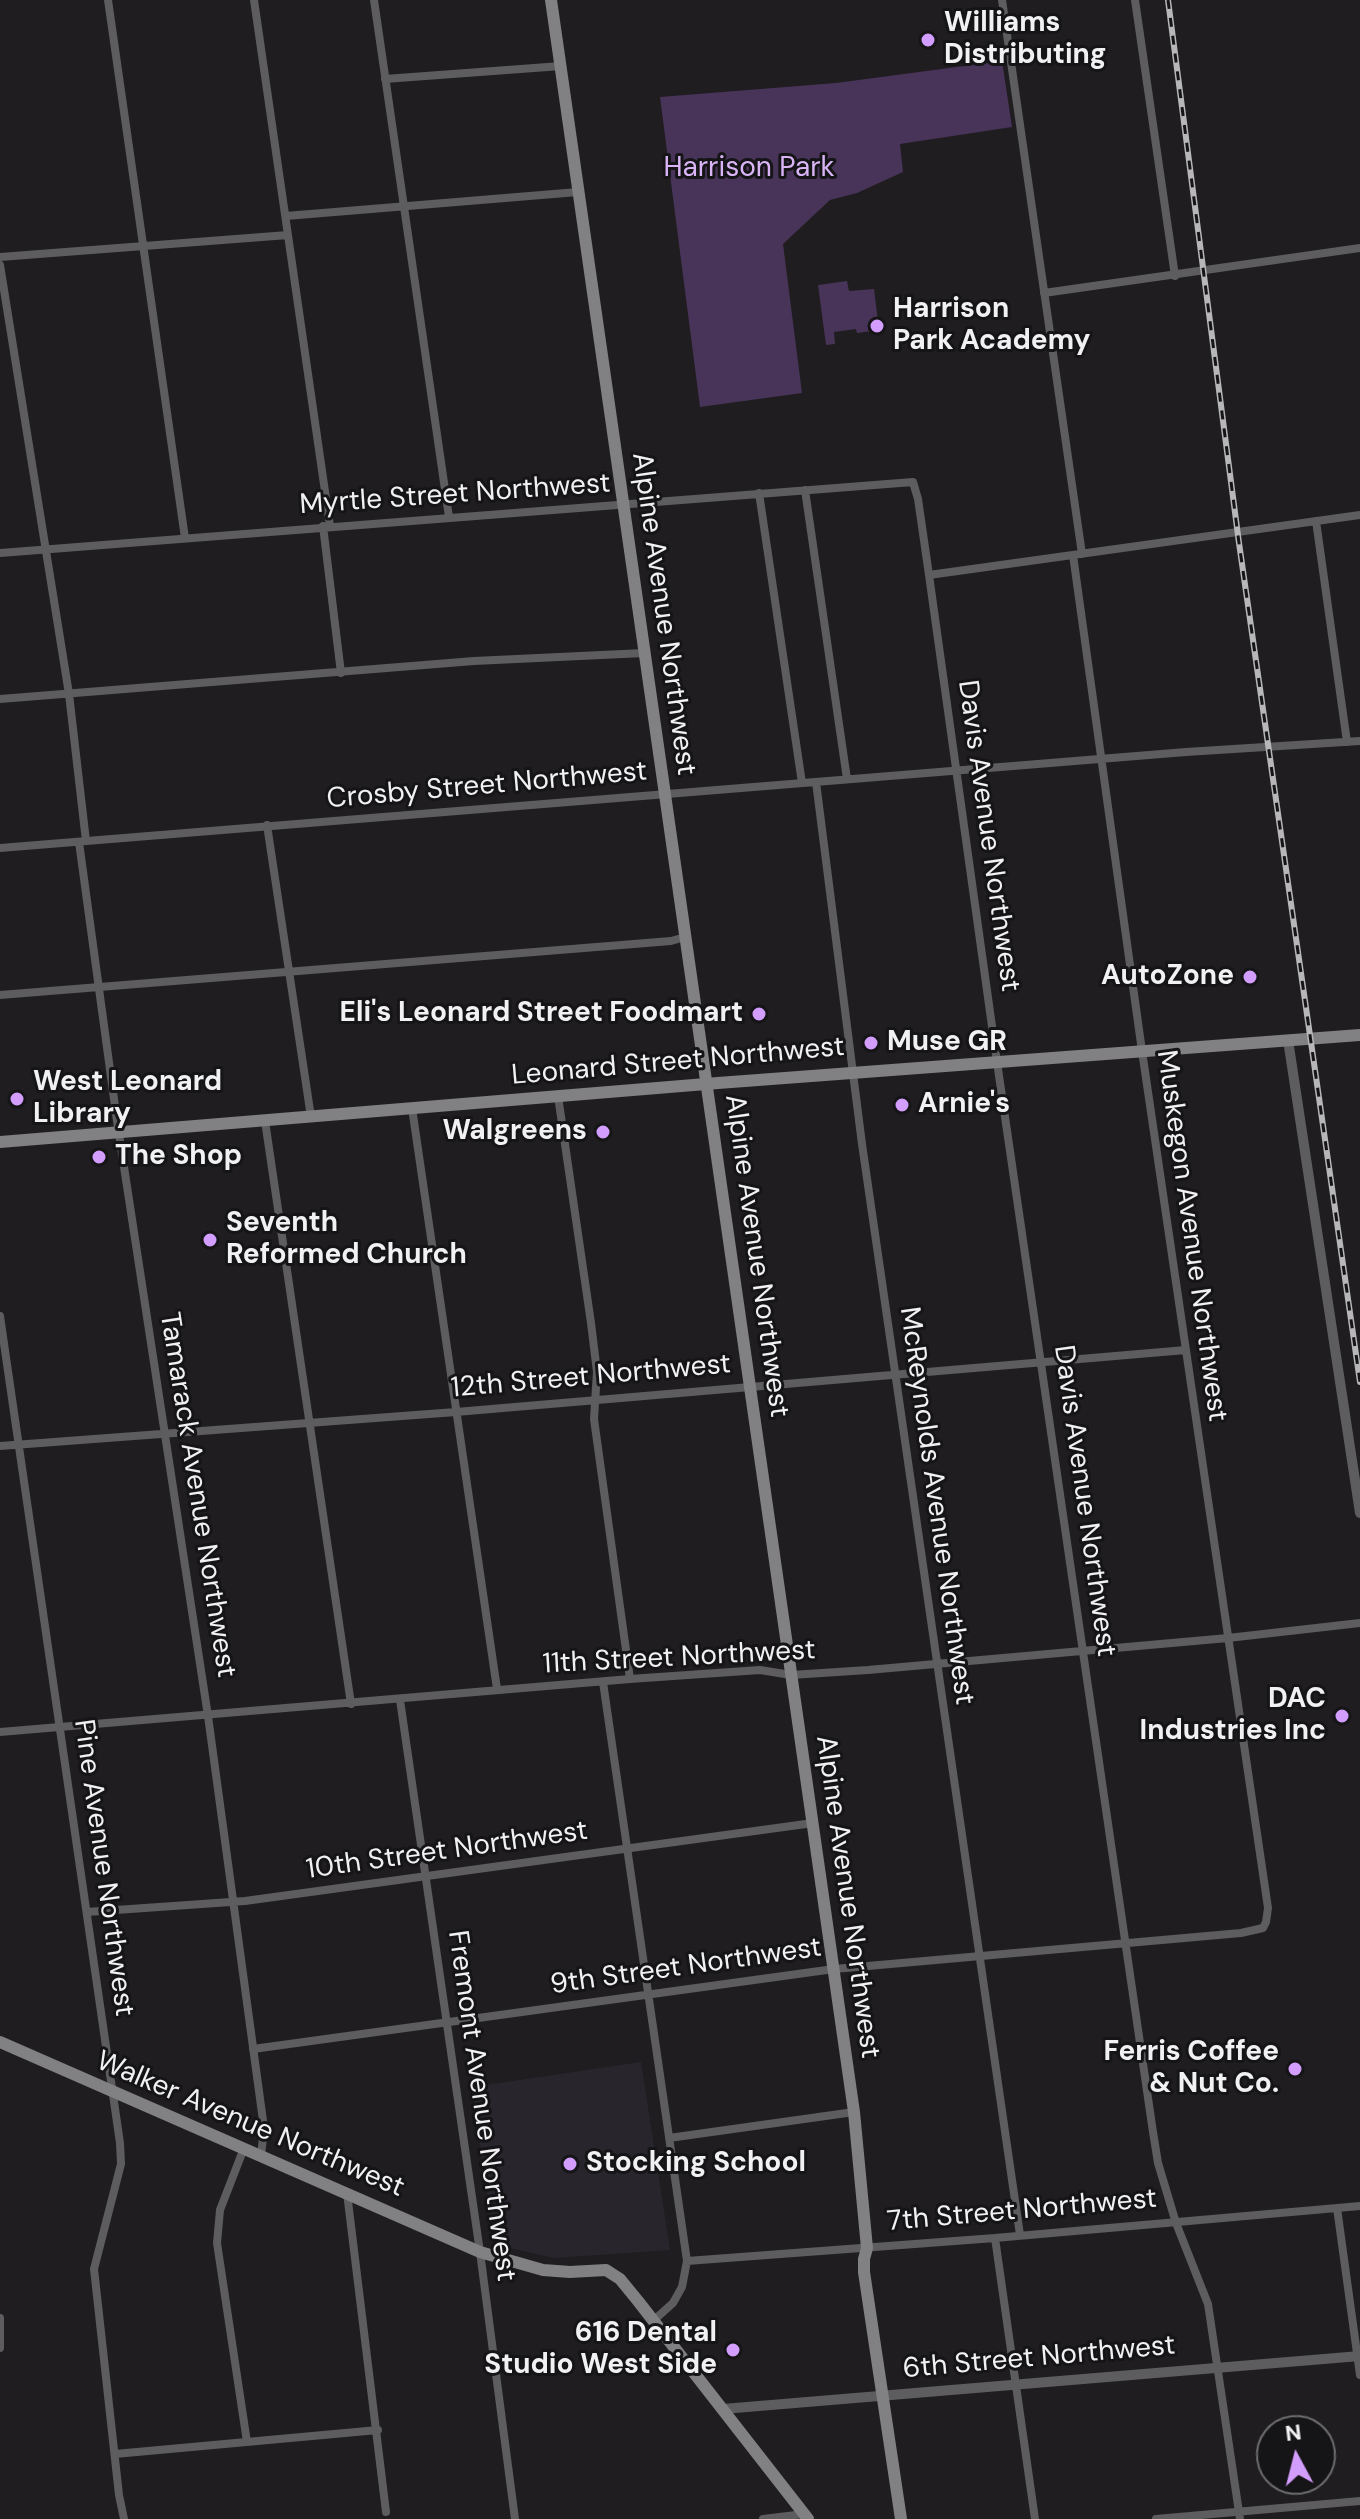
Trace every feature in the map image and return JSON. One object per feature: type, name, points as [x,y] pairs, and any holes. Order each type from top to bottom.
[{"type":"main road","name":"Alpine Avenue Northwest","points":[[551,0],[854,2112],[867,2248],[864,2272],[901,2519]]},
{"type":"main road","name":"Leonard Street Northwest","points":[[0,1142],[852,1072],[1360,1035]]},
{"type":"main road","name":"Walker Avenue Northwest","points":[[0,2042],[480,2252]]},
{"type":"main road","points":[[480,2252],[543,2270],[606,2270],[620,2279],[806,2517]]},
{"type":"street","points":[[108,0],[185,538]]},
{"type":"street","points":[[254,0],[286,216],[326,526],[341,673]]},
{"type":"street","points":[[374,0],[449,517]]},
{"type":"street","name":"Muskegon Avenue Northwest","points":[[1002,0],[1044,293],[1101,759],[1268,1908],[1266,1922]]},
{"type":"street","points":[[1135,0],[1175,276]]},
{"type":"street","points":[[385,79],[561,66]]},
{"type":"street","points":[[286,216],[578,192]]},
{"type":"street","points":[[0,257],[288,235]]},
{"type":"street","points":[[1044,293],[1360,248]]},
{"type":"street","name":"Tamarack Avenue Northwest","points":[[0,265],[69,694],[99,987],[208,1716],[264,2128],[261,2156]]},
{"type":"street","name":"Myrtle Street Northwest","points":[[0,553],[913,482]]},
{"type":"street","name":"Davis Avenue Northwest","points":[[913,482],[918,499],[1158,2163],[1176,2223],[1208,2304],[1239,2515]]},
{"type":"street","points":[[805,490],[847,779]]},
{"type":"street","points":[[759,493],[802,783]]},
{"type":"street","points":[[929,575],[1360,515]]},
{"type":"street","points":[[1316,521],[1347,742]]},
{"type":"street","points":[[0,699],[474,661],[644,653]]},
{"type":"street","name":"Crosby Street Northwest","points":[[0,848],[1360,741]]},
{"type":"street","name":"McReynolds Avenue Northwest","points":[[816,782],[894,1374],[1020,2235]]},
{"type":"street","points":[[267,825],[311,1117]]},
{"type":"street","points":[[0,995],[663,942],[685,937]]},
{"type":"street","points":[[1288,1040],[1360,1513]]},
{"type":"street","points":[[558,1096],[591,1323],[597,1372],[594,1419],[630,1679]]},
{"type":"street","points":[[412,1108],[497,1689]]},
{"type":"street","points":[[265,1121],[351,1704]]},
{"type":"street","name":"Pine Avenue Northwest","points":[[0,1316],[121,2164],[94,2269],[124,2519]]},
{"type":"street","name":"12th Street Northwest","points":[[0,1446],[456,1412],[1186,1350]]},
{"type":"street","name":"11th Street Northwest","points":[[0,1732],[630,1679],[760,1670],[791,1675],[936,1664],[1360,1623]]},
{"type":"street","points":[[603,1682],[687,2261],[682,2287],[673,2303],[653,2321]]},
{"type":"street","name":"Fremont Avenue Northwest","points":[[400,1700],[480,2252],[515,2519]]},
{"type":"street","name":"10th Street Northwest","points":[[87,1912],[233,1903],[813,1823]]},
{"type":"street","name":"9th Street Northwest","points":[[253,2049],[834,1969],[1252,1931],[1263,1928],[1266,1922]]},
{"type":"street","points":[[669,2138],[854,2112]]},
{"type":"street","points":[[244,2148],[220,2210],[217,2243],[247,2442]]},
{"type":"street","points":[[347,2193],[386,2512]]},
{"type":"street","name":"7th Street Northwest","points":[[687,2261],[1360,2206]]},
{"type":"street","points":[[1337,2208],[1360,2375]]},
{"type":"street","points":[[995,2238],[1035,2519]]},
{"type":"street","points":[[0,2318],[0,2348]]},
{"type":"street","name":"6th Street Northwest","points":[[723,2409],[1359,2357]]},
{"type":"street","points":[[115,2454],[378,2430]]},
{"type":"street","points":[[1156,2519],[1239,2515],[1360,2501]]},
{"type":"street","points":[[763,2519],[806,2517]]},
{"type":"shaded area","name":"Stocking School","points":[[641,2062],[670,2250],[554,2258],[494,2241],[472,2087]]},
{"type":"green space","name":"Harrison Park","points":[[1002,61],[1012,127],[900,144],[903,172],[857,193],[830,200],[783,244],[802,393],[700,407],[660,97],[836,83]]},
{"type":"green space","points":[[847,281],[849,291],[874,289],[879,330],[834,332],[835,344],[826,345],[818,285]]},
{"type":"railway","points":[[1168,0],[1239,543],[1360,1382]]},
{"type":"place","name":"Williams Distributing","points":[[928,40]]},
{"type":"place","name":"Harrison Park Academy","points":[[877,326]]},
{"type":"place","name":"AutoZone","points":[[1250,977]]},
{"type":"place","name":"Eli's Leonard Street Foodmart","points":[[759,1014]]},
{"type":"place","name":"Muse GR","points":[[871,1043]]},
{"type":"place","name":"West Leonard Library","points":[[17,1099]]},
{"type":"place","name":"Arnie's","points":[[902,1105]]},
{"type":"place","name":"Walgreens","points":[[603,1132]]},
{"type":"place","name":"The Shop","points":[[99,1157]]},
{"type":"place","name":"Seventh Reformed Church","points":[[210,1240]]},
{"type":"place","name":"DAC Industries Inc","points":[[1342,1716]]},
{"type":"place","name":"Ferris Coffee & Nut Co.","points":[[1295,2069]]},
{"type":"place","name":"Stocking School","points":[[570,2164]]},
{"type":"place","name":"616 Dental Studio West Side","points":[[733,2350]]}]
